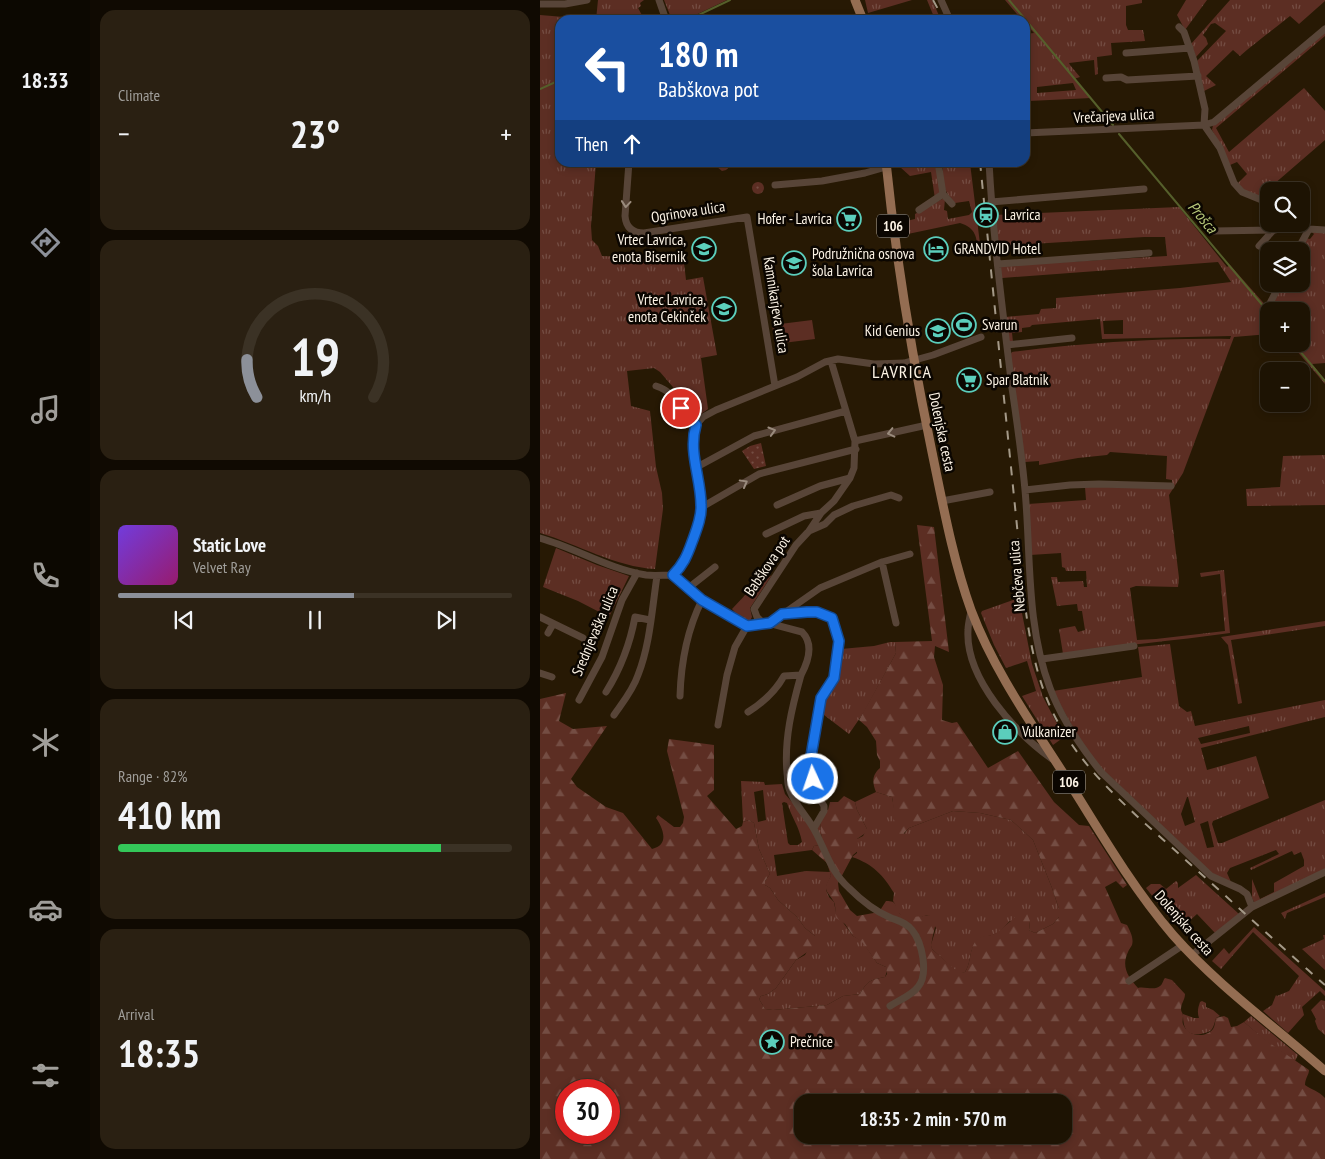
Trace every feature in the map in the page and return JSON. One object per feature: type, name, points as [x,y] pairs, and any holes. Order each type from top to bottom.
[{"type":"main road","points":[[856,0],[861,15]]},
{"type":"main road","name":"Dolenjska cesta","points":[[886,167],[894,232],[914,360],[942,501],[972,611],[994,662],[1130,878],[1157,916],[1192,955],[1234,994],[1325,1071]]},
{"type":"street","points":[[540,4],[565,4],[587,0]]},
{"type":"street","points":[[659,0],[664,15]]},
{"type":"street","points":[[941,0],[948,15]]},
{"type":"street","points":[[1179,27],[1184,32],[1198,76],[1204,109],[1204,125],[1220,148],[1237,187],[1260,200]]},
{"type":"street","name":"Vrečarjeva ulica","points":[[1030,133],[1204,125],[1214,122],[1325,29]]},
{"type":"street","points":[[1126,53],[1190,48]]},
{"type":"street","points":[[1106,78],[1121,77],[1127,80],[1198,76]]},
{"type":"street","name":"Ogrinova ulica","points":[[628,167],[625,222],[632,231],[644,234],[747,217],[748,229]]},
{"type":"street","name":"Dolenjska cesta","points":[[775,185],[822,181],[866,173],[879,167]]},
{"type":"street","points":[[939,167],[943,194],[952,204]]},
{"type":"street","name":"Nebčeva ulica","points":[[989,167],[991,202],[1025,490],[1031,591],[1042,659],[1050,688],[1067,723],[1101,772],[1210,876],[1247,894],[1252,907]]},
{"type":"street","points":[[991,202],[1144,189]]},
{"type":"street","points":[[919,210],[943,194]]},
{"type":"street","points":[[1214,231],[1260,228]]},
{"type":"street","name":"Kamnikarjeva ulica","points":[[748,229],[776,386]]},
{"type":"street","points":[[1310,230],[1324,230]]},
{"type":"street","points":[[1259,246],[1272,232]]},
{"type":"street","points":[[998,264],[1149,253]]},
{"type":"street","points":[[890,1006],[918,988],[922,979],[924,963],[913,931],[904,923],[888,917],[848,888],[833,872],[814,828],[798,807],[789,790],[786,765],[787,731],[801,675],[809,652],[806,636],[802,632],[770,623],[747,626],[702,600],[673,575],[685,560],[702,506],[692,443],[696,425],[704,417],[716,410],[831,361],[846,359],[867,363],[890,364],[914,360],[981,337]]},
{"type":"street","points":[[1007,345],[1072,338]]},
{"type":"street","name":"Babškova pot","points":[[770,623],[761,621],[754,609],[796,545],[809,531],[821,513],[834,501],[850,478],[854,468],[856,445],[831,361]]},
{"type":"street","points":[[656,386],[666,389],[674,396],[686,415],[696,425]]},
{"type":"street","points":[[697,466],[754,436],[846,411]]},
{"type":"street","points":[[702,506],[759,474],[927,425]]},
{"type":"street","points":[[777,505],[820,486],[850,478]]},
{"type":"street","points":[[1025,490],[1089,484],[1171,486]]},
{"type":"street","points":[[942,501],[990,492]]},
{"type":"street","name":"Babškova pot","points":[[809,531],[825,524],[834,515],[853,506],[892,495],[899,498]]},
{"type":"street","name":"Babškova pot","points":[[766,534],[804,516],[821,513]]},
{"type":"street","name":"Srednjevaška ulica","points":[[540,538],[596,560],[637,573],[657,576],[673,575]]},
{"type":"street","points":[[770,623],[820,588],[882,562],[910,554]]},
{"type":"street","points":[[882,562],[896,623]]},
{"type":"street","points":[[687,589],[715,567]]},
{"type":"street","name":"Srednjevaška ulica","points":[[579,700],[602,657],[622,600],[637,573]]},
{"type":"street","points":[[614,715],[632,689],[645,654],[657,576]]},
{"type":"street","points":[[680,696],[680,669],[692,621],[702,600]]},
{"type":"street","name":"Dolenjska cesta","points":[[972,611],[968,629],[968,640],[978,675],[1006,716],[1023,736],[1056,762]]},
{"type":"street","points":[[782,614],[817,612],[832,618],[839,641],[834,678],[821,698],[811,756],[813,788],[824,806],[824,811],[814,828]]},
{"type":"street","name":"Srednjevaška ulica","points":[[606,692],[624,657],[631,637],[635,616],[650,620]]},
{"type":"street","name":"Srednjevaška ulica","points":[[540,617],[583,638]]},
{"type":"street","points":[[548,633],[553,624]]},
{"type":"street","points":[[718,725],[727,675],[735,647],[747,626]]},
{"type":"street","points":[[1042,659],[1134,646]]},
{"type":"street","points":[[540,671],[552,677]]},
{"type":"street","points":[[748,712],[762,703],[777,688],[784,676],[801,675]]},
{"type":"street","points":[[1192,955],[1252,907],[1325,872]]},
{"type":"street","points":[[1129,981],[1183,945]]},
{"type":"green space","points":[[598,0],[644,0],[638,8],[642,15],[596,15]]},
{"type":"green space","points":[[664,0],[727,0],[696,15],[670,15]]},
{"type":"green space","points":[[865,0],[912,0],[868,13]]},
{"type":"green space","points":[[927,0],[932,0],[939,15],[933,15]]},
{"type":"green space","points":[[1005,0],[1142,0],[1142,3],[1126,6],[1126,25],[1128,30],[1143,30],[1145,41],[1111,43],[1112,55],[1097,57],[1098,74],[1095,75],[1094,60],[1069,63],[1080,77],[1074,79],[1091,98],[1030,101],[1030,33],[1034,33],[1030,29],[1030,15],[1018,15]],"holes":[[[1073,83],[1076,90],[1037,93],[1037,87]]]},
{"type":"green space","points":[[1186,0],[1207,0],[1185,30],[1177,15]]},
{"type":"green space","points":[[1230,0],[1325,1],[1299,24],[1290,16],[1240,56],[1233,50],[1206,76],[1216,85],[1204,91],[1197,61],[1226,31],[1215,23],[1211,24],[1203,35],[1208,44],[1196,57],[1191,44]]},
{"type":"green space","points":[[540,15],[555,16],[555,167],[596,167],[591,226],[592,240],[598,246],[602,256],[628,257],[635,260],[683,254],[686,280],[703,277],[717,355],[701,358],[708,409],[697,415],[660,372],[654,368],[627,371],[631,406],[650,411],[656,467],[662,493],[663,509],[655,569],[611,560],[540,533]]},
{"type":"green space","points":[[1325,32],[1325,36],[1216,128],[1229,152],[1304,88],[1325,111],[1325,140],[1276,182],[1260,182],[1259,197],[1245,192],[1238,183],[1247,174],[1237,162],[1230,165],[1212,130],[1213,125]]},
{"type":"green space","points":[[717,167],[729,167],[726,170],[722,171]]},
{"type":"green space","points":[[900,167],[937,167],[941,191],[935,199],[931,172],[910,176]]},
{"type":"green space","points":[[943,167],[970,167],[981,252],[978,253],[975,234],[960,223],[903,235],[902,222],[915,219],[915,214],[942,199],[945,199],[944,210],[947,211],[948,219],[969,215],[972,212],[969,201],[955,203],[948,194],[943,182]]},
{"type":"green space","points":[[758,182],[764,188],[758,194],[752,188]]},
{"type":"green space","points":[[1179,207],[1227,267],[1230,265],[1263,302],[1260,302],[1260,335],[1234,337],[1183,473],[1169,495],[1179,578],[1178,587],[1136,586],[1130,588],[1137,640],[1225,631],[1220,574],[1201,577],[1200,573],[1224,570],[1230,633],[1063,654],[1059,629],[1075,626],[1078,632],[1085,630],[1082,611],[1078,611],[1077,604],[1057,606],[1051,577],[1057,577],[1058,582],[1083,581],[1084,587],[1087,587],[1086,571],[1066,571],[1062,567],[1061,553],[1030,555],[1028,504],[1086,500],[1085,487],[1172,484],[1172,480],[1166,479],[1167,456],[1110,452],[1107,455],[1039,465],[1039,461],[1025,462],[1010,355],[1012,352],[1066,346],[1148,340],[1230,339],[1231,336],[1102,339],[1100,319],[1032,325],[1022,328],[1022,332],[1012,333],[1013,342],[1008,343],[1005,317],[1039,314],[1041,309],[1056,308],[1056,298],[1231,282],[1218,262],[1002,278],[1000,266],[1167,256],[1165,237],[998,246],[994,215]],"holes":[[[1123,320],[1123,334],[1104,334],[1103,321]]]},
{"type":"green space","points":[[1325,231],[1325,363],[1312,364],[1325,380],[1325,384],[1310,366],[1310,362],[1306,362],[1298,352],[1310,352],[1310,302],[1272,302],[1278,292],[1310,292],[1310,242],[1304,242],[1306,238],[1310,239],[1314,234],[1312,232]]},
{"type":"green space","points":[[812,320],[815,339],[775,344],[772,325]]},
{"type":"green space","points":[[761,443],[766,466],[754,469],[742,451],[750,446]]},
{"type":"green space","points":[[1325,455],[1325,505],[1247,506],[1246,489],[1280,487],[1283,456]]},
{"type":"green space","points":[[917,525],[934,527],[949,652],[935,646],[934,657],[943,685],[942,720],[952,723],[957,722],[988,768],[1018,751],[1054,802],[1079,825],[1089,826],[1127,885],[1123,888],[1116,881],[1105,887],[1121,923],[1127,925],[1131,935],[1132,945],[1126,957],[1125,967],[1131,980],[1138,988],[1155,988],[1161,985],[1165,978],[1172,980],[1185,994],[1181,1010],[1183,1023],[1188,1031],[1196,1035],[1206,1034],[1213,1029],[1216,1018],[1224,1016],[1228,1018],[1231,1027],[1244,1022],[1268,1042],[1309,1070],[1305,1085],[1325,1098],[1325,1159],[540,1159],[540,699],[566,693],[559,721],[573,729],[607,726],[571,779],[577,787],[606,807],[623,813],[652,849],[658,847],[663,840],[663,831],[656,818],[658,815],[674,827],[680,827],[684,817],[667,751],[669,739],[714,745],[714,790],[707,796],[736,829],[742,826],[743,822],[749,820],[754,823],[759,849],[770,874],[765,881],[765,885],[797,917],[805,928],[815,936],[815,943],[810,950],[796,960],[776,988],[768,994],[761,996],[759,999],[765,1009],[773,1010],[827,1005],[843,996],[860,994],[870,981],[885,977],[887,974],[886,967],[877,963],[862,942],[853,936],[845,924],[836,918],[835,904],[826,890],[826,885],[831,876],[827,863],[812,850],[814,846],[820,845],[822,841],[820,822],[824,809],[828,810],[830,802],[838,802],[844,796],[855,802],[867,829],[867,832],[857,839],[859,850],[853,855],[838,883],[839,891],[850,910],[857,916],[879,912],[886,901],[890,901],[894,903],[900,914],[914,917],[929,915],[936,918],[932,949],[959,973],[965,972],[977,939],[996,933],[1021,912],[1027,914],[1030,921],[1029,930],[1035,933],[1053,924],[1059,917],[1059,909],[1052,888],[1033,840],[1011,820],[980,813],[953,811],[909,828],[901,836],[898,832],[892,797],[876,792],[874,785],[875,773],[880,768],[876,741],[867,727],[859,720],[896,653],[895,642],[932,641]]},
{"type":"green space","points":[[556,548],[629,576],[609,617],[578,601],[543,587]]},
{"type":"green space","points":[[772,575],[750,608],[752,617],[747,626],[732,609],[748,592]]},
{"type":"green space","points":[[1019,598],[1032,664],[1043,697],[1064,737],[1053,745],[1022,696],[1036,691],[1027,661],[1006,668],[981,613]]},
{"type":"green space","points":[[1325,621],[1325,626],[1231,640],[1242,703],[1238,704],[1228,645],[1221,637]]},
{"type":"green space","points":[[895,642],[896,653],[864,712],[849,734],[824,715],[820,707],[841,649],[874,646]]},
{"type":"green space","points":[[1170,644],[1179,706],[1187,712],[1191,711],[1195,726],[1325,700],[1325,717],[1201,748],[1207,770],[1256,756],[1269,798],[1213,821],[1212,824],[1218,843],[1325,800],[1325,870],[1254,902],[1252,898],[1252,879],[1260,899],[1274,892],[1274,883],[1304,866],[1301,852],[1294,855],[1292,851],[1251,870],[1250,868],[1279,854],[1276,850],[1230,868],[1227,873],[1231,882],[1212,874],[1099,766],[1080,739],[1053,691],[1142,677],[1138,647]],"holes":[[[1249,726],[1250,733],[1201,744],[1198,738]],[[1187,797],[1188,797],[1195,822],[1185,826],[1181,814]],[[1208,821],[1214,847],[1207,848],[1200,824]]]},
{"type":"green space","points":[[741,781],[764,782],[765,785],[782,784],[785,794],[811,824],[820,822],[822,841],[820,845],[814,846],[812,850],[774,855],[777,876],[806,871],[830,872],[831,876],[826,890],[834,902],[836,913],[853,936],[862,941],[877,963],[886,967],[885,977],[870,981],[860,994],[843,996],[827,1005],[773,1010],[765,1009],[759,999],[761,996],[768,994],[776,988],[796,960],[805,955],[815,936],[805,928],[797,917],[765,885],[765,881],[770,874],[759,849],[754,823],[749,820],[743,822]],"holes":[[[763,790],[766,820],[758,822],[754,792]],[[782,803],[787,803],[799,831],[802,842],[798,845],[790,845],[788,843]]]},
{"type":"green space","points":[[876,792],[892,797],[895,814],[904,834],[909,828],[953,811],[980,813],[1011,820],[1033,840],[1052,888],[1059,909],[1059,917],[1053,924],[1035,933],[1029,930],[1030,921],[1010,921],[995,934],[980,938],[973,946],[965,972],[959,974],[932,949],[931,945],[936,928],[929,915],[913,918],[901,915],[893,901],[894,893],[886,881],[872,867],[852,857],[857,853],[857,839],[863,836],[867,829],[855,802]]},
{"type":"green space","points":[[1196,875],[1239,914],[1216,934],[1197,914],[1186,924],[1174,911],[1168,916],[1146,888],[1151,884],[1160,884],[1166,889],[1176,881],[1178,888]]},
{"type":"green space","points":[[1325,893],[1325,897],[1287,913],[1285,919],[1281,913]]},
{"type":"green space","points":[[1254,927],[1325,991],[1325,996],[1320,991],[1302,1007],[1304,1015],[1288,1033],[1263,1011],[1272,1005],[1276,995],[1289,991],[1299,976],[1253,932],[1221,969],[1212,961],[1224,948],[1229,954]]},
{"type":"green space","points":[[1323,935],[1325,935],[1325,970],[1302,949],[1324,939]]},
{"type":"green space","points":[[1321,1000],[1325,1001],[1325,1035],[1318,1029],[1316,1019],[1311,1010]]},
{"type":"green space","points":[[1202,1001],[1206,1003],[1206,1007],[1220,1016],[1216,1018],[1210,1031],[1192,1034],[1186,1030],[1183,1014],[1199,1018],[1198,1008]]},
{"type":"green space","points":[[1251,1016],[1298,1055],[1295,1061],[1267,1042],[1244,1022]]},
{"type":"waterway","points":[[698,15],[730,0]]},
{"type":"waterway","name":"Prošca","points":[[1009,0],[1021,15]]},
{"type":"waterway","name":"Prošca","points":[[1030,25],[1113,125]]},
{"type":"waterway","points":[[540,89],[555,82]]},
{"type":"waterway","name":"Prošca","points":[[1119,134],[1260,302]]},
{"type":"waterway","name":"Prošca","points":[[1301,352],[1325,381]]},
{"type":"railway","points":[[933,0],[941,15]]},
{"type":"railway","points":[[981,167],[1025,605],[1033,654],[1048,701],[1063,731],[1101,781],[1147,826],[1325,985]]},
{"type":"place","name":"Lavrica","points":[[986,215]]},
{"type":"place","name":"Hofer - Lavrica","points":[[849,219]]},
{"type":"place","name":"Vrtec Lavrica, enota Bisernik","points":[[704,249]]},
{"type":"place","name":"GRANDVID Hotel","points":[[936,249]]},
{"type":"place","name":"Podružnična osnova šola Lavrica","points":[[794,263]]},
{"type":"place","name":"Vrtec Lavrica, enota Cekinček","points":[[724,309]]},
{"type":"place","name":"Svarun","points":[[964,325]]},
{"type":"place","name":"Kid Genius","points":[[938,331]]},
{"type":"place","name":"Spar Blatnik","points":[[969,380]]},
{"type":"place","name":"Vulkanizer","points":[[1005,732]]},
{"type":"place","name":"Prečnice","points":[[772,1042]]},
{"type":"district","name":"LAVRICA","points":[[902,372]]},
{"type":"route","points":[[681,408],[696,425],[692,443],[702,506],[685,560],[673,575],[702,600],[747,626],[770,623],[782,614],[817,612],[832,618],[839,641],[834,678],[821,698],[811,756],[813,779]]}]
